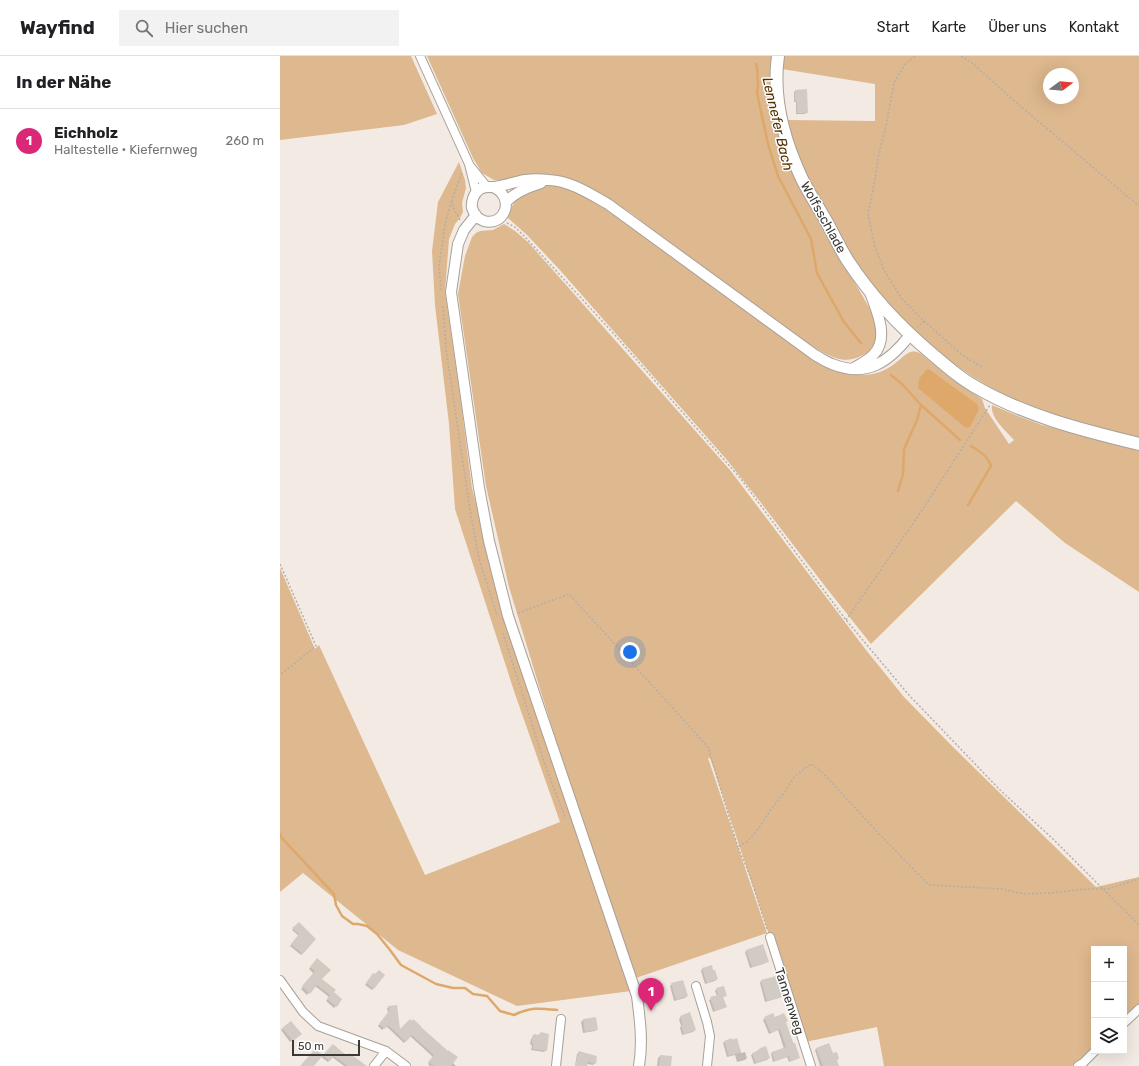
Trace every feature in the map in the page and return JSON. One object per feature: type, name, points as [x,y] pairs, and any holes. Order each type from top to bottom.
[{"type":"main road","name":"Wolfsschlade","points":[[778,56],[777,78],[779,111],[793,158],[803,180],[847,260],[868,289],[889,314],[910,335],[952,371],[995,397],[1045,418],[1139,444]]},
{"type":"street","points":[[420,56],[476,192]]},
{"type":"street","points":[[465,167],[490,187],[502,192],[505,197],[505,212],[498,218],[489,221],[484,220],[473,211],[472,201],[476,192],[479,190],[490,187],[525,180],[550,180],[577,187],[608,204],[815,356],[831,364],[852,369],[867,368],[881,363],[895,353],[910,335]]},
{"type":"street","points":[[506,202],[512,196],[529,187],[550,180]]},
{"type":"street","points":[[476,215],[466,228],[458,244],[451,292],[489,541],[508,616],[636,996],[641,1036],[639,1066]]},
{"type":"street","points":[[852,369],[874,354],[881,342],[879,317],[868,289]]},
{"type":"street","name":"Tannenweg","points":[[770,937],[811,1066]]},
{"type":"street","points":[[280,980],[303,1012],[318,1026],[386,1051],[406,1066]]},
{"type":"street","points":[[696,986],[710,1036],[707,1066]]},
{"type":"street","points":[[1127,1020],[1139,1009]]},
{"type":"street","points":[[556,1066],[561,1019]]},
{"type":"street","points":[[374,1066],[386,1051]]},
{"type":"street","points":[[1078,1066],[1092,1054]]},
{"type":"path","points":[[915,56],[905,64],[894,83],[879,153],[868,214],[875,247],[884,270],[902,299],[962,355],[982,367]]},
{"type":"path","points":[[962,56],[971,62],[1012,99],[1139,206]]},
{"type":"path","points":[[465,167],[452,200],[453,207],[457,215],[466,228]]},
{"type":"path","points":[[498,218],[515,227],[527,239],[614,334],[741,479],[846,620],[919,705],[1001,791],[1053,839],[1139,925]]},
{"type":"path","points":[[910,335],[924,321]]},
{"type":"path","points":[[846,620],[921,512],[995,397]]},
{"type":"path","points":[[280,564],[316,646],[280,675]]},
{"type":"path","points":[[508,616],[569,594],[708,747],[738,847],[750,876],[770,937]]},
{"type":"path","points":[[738,847],[748,841],[759,828],[795,776],[811,764],[822,772],[928,885],[1003,888],[1024,894],[1108,889],[1139,879]]},
{"type":"shaded area","points":[[280,56],[411,56],[437,114],[404,125],[280,140]]},
{"type":"shaded area","points":[[427,56],[774,56],[772,73],[813,210],[870,309],[877,329],[876,342],[873,347],[861,356],[848,360],[839,359],[821,351],[798,337],[631,213],[580,182],[549,175],[494,180],[482,173],[473,158]]},
{"type":"shaded area","points":[[784,56],[1139,56],[1139,439],[1092,427],[1061,417],[1015,400],[995,390],[956,365],[919,336],[887,303],[873,286],[839,234],[812,185],[793,144],[787,120],[875,121],[875,84],[782,69]]},
{"type":"shaded area","points":[[459,162],[466,188],[462,203],[463,212],[455,224],[449,239],[445,292],[472,488],[497,585],[631,991],[517,1006],[398,950],[303,873],[280,892],[280,568],[315,649],[319,645],[425,875],[560,822],[515,694],[455,509],[449,424],[435,305],[432,251],[438,202]]},
{"type":"shaded area","points":[[548,184],[559,185],[577,192],[605,209],[824,366],[856,375],[872,374],[887,369],[906,354],[918,352],[949,377],[982,399],[985,408],[1009,444],[1014,440],[993,415],[992,405],[1042,425],[1139,451],[1139,592],[1065,543],[1016,501],[871,644],[727,460],[559,269],[527,235],[508,218],[511,208],[520,196]]},
{"type":"shaded area","points":[[504,224],[528,242],[730,470],[866,650],[904,697],[953,747],[1096,887],[1139,877],[1139,1006],[1127,1017],[1127,946],[1091,946],[1091,1053],[1083,1061],[1072,1066],[884,1066],[877,1027],[805,1042],[710,758],[708,758],[767,933],[636,978],[602,886],[539,686],[509,587],[486,486],[458,294],[465,256],[472,237],[480,231],[493,230]]},
{"type":"shaded area","points":[[927,369],[977,404],[979,409],[970,427],[966,428],[918,388],[919,379]]},
{"type":"building","points":[[807,89],[808,113],[797,113],[795,90]]},
{"type":"building","points":[[299,922],[316,939],[303,954],[291,944],[299,934],[292,928]]},
{"type":"building","points":[[763,944],[769,962],[752,967],[746,950]]},
{"type":"building","points":[[317,958],[331,970],[322,979],[336,990],[334,992],[342,999],[337,1007],[327,999],[330,995],[317,985],[310,994],[302,986],[315,971],[310,967]]},
{"type":"building","points":[[712,965],[718,979],[707,983],[702,968]]},
{"type":"building","points":[[379,970],[385,975],[374,989],[366,983],[373,973],[375,974]]},
{"type":"building","points":[[776,976],[782,997],[767,1001],[761,980]]},
{"type":"building","points":[[683,980],[688,996],[676,1000],[671,983]]},
{"type":"building","points":[[724,986],[727,996],[723,997],[727,1007],[715,1011],[710,997],[718,995],[716,988]]},
{"type":"building","points":[[397,1005],[400,1029],[410,1019],[412,1021],[413,1019],[448,1051],[458,1057],[451,1066],[434,1066],[428,1062],[434,1055],[412,1035],[406,1042],[388,1025],[385,1029],[379,1024],[389,1011],[388,1006]]},
{"type":"building","points":[[690,1012],[696,1030],[684,1034],[680,1016]]},
{"type":"building","points":[[773,1013],[775,1017],[784,1013],[788,1021],[786,1022],[793,1043],[795,1043],[800,1058],[790,1061],[789,1056],[775,1061],[772,1052],[786,1047],[780,1029],[771,1033],[764,1017]]},
{"type":"building","points":[[596,1017],[598,1030],[585,1032],[583,1019]]},
{"type":"building","points":[[291,1021],[302,1034],[293,1041],[282,1028]]},
{"type":"building","points":[[541,1032],[549,1034],[547,1051],[533,1049],[532,1036],[535,1034],[538,1035]]},
{"type":"building","points":[[732,1038],[732,1040],[737,1038],[741,1052],[729,1056],[724,1041]]},
{"type":"building","points":[[829,1043],[833,1053],[837,1052],[839,1066],[823,1066],[816,1048]]},
{"type":"building","points":[[333,1044],[347,1056],[349,1053],[367,1066],[348,1066],[334,1056],[330,1061],[323,1055]]},
{"type":"building","points":[[766,1046],[770,1058],[756,1063],[752,1053]]},
{"type":"building","points":[[315,1049],[323,1055],[314,1066],[300,1066]]},
{"type":"building","points":[[579,1051],[597,1056],[596,1064],[588,1062],[587,1066],[575,1066]]},
{"type":"building","points":[[660,1055],[672,1056],[671,1066],[659,1066]]},
{"type":"waterway","name":"Lennefer Bach","points":[[756,64],[758,86],[757,93],[768,144],[778,176],[811,239],[817,273],[844,322],[861,343]]},
{"type":"waterway","name":"Lennefer Bach","points":[[891,375],[903,385],[921,405],[960,440]]},
{"type":"waterway","name":"Lennefer Bach","points":[[898,491],[903,474],[904,449],[917,420],[921,405]]},
{"type":"waterway","name":"Lennefer Bach","points":[[968,505],[991,466],[990,462],[980,452],[971,446]]},
{"type":"waterway","points":[[280,834],[281,837],[334,894],[336,905],[342,916],[353,924],[367,926],[377,934],[401,965],[436,984],[453,988],[465,988],[473,994],[487,996],[500,1011],[514,1015],[535,1009],[557,1010]]},
{"type":"place","name":"Eichholz","points":[[651,1011]]}]
